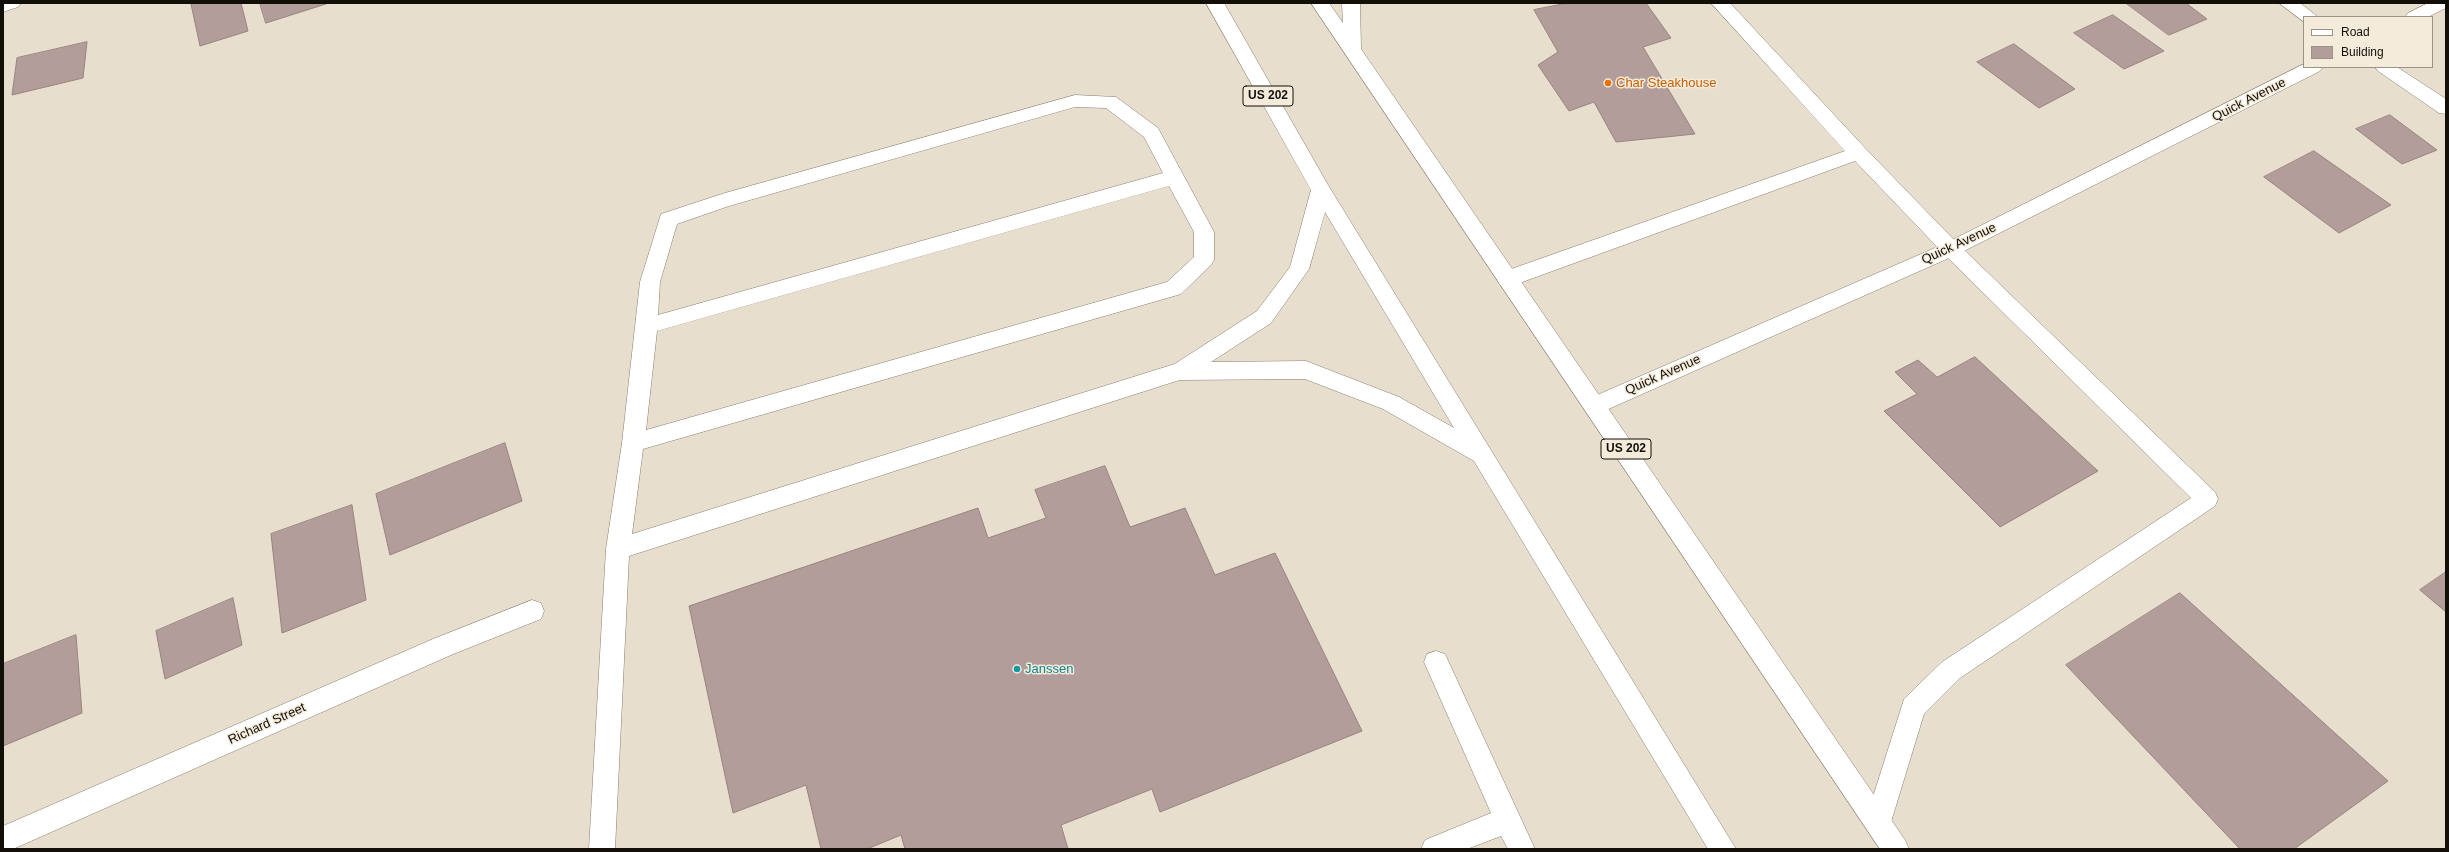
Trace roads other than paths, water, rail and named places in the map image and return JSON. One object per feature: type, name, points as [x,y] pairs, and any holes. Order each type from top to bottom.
[{"type":"main road","points":[[3,6],[12,3]]},
{"type":"main road","name":"US 202","points":[[1215,3],[1321,190],[1723,849]]},
{"type":"main road","name":"US 202","points":[[1320,3],[1507,279],[1596,405],[1896,849]]},
{"type":"main road","points":[[1351,3],[1352,51]]},
{"type":"main road","points":[[1720,3],[1858,153],[1951,249],[2207,499],[1952,670],[1913,707],[1878,822]]},
{"type":"main road","points":[[2288,3],[2308,16]]},
{"type":"main road","points":[[2416,16],[2442,3]]},
{"type":"main road","name":"Quick Avenue","points":[[1596,405],[1951,249],[2312,68]]},
{"type":"main road","points":[[2386,68],[2446,108]]},
{"type":"main road","points":[[602,849],[618,549],[633,443],[647,326],[650,282],[668,219],[725,200],[1074,101],[1110,102],[1151,133],[1204,232],[1204,260],[1174,288],[633,443]]},
{"type":"main road","points":[[1507,279],[1858,153]]},
{"type":"main road","points":[[647,326],[1175,177]]},
{"type":"main road","points":[[618,549],[1181,372],[1264,317],[1299,269],[1321,190]]},
{"type":"main road","points":[[1181,372],[1306,370],[1391,403],[1483,455]]},
{"type":"main road","name":"Richard Street","points":[[3,840],[442,647],[532,611]]},
{"type":"main road","points":[[1436,662],[1507,820],[1522,849]]},
{"type":"main road","points":[[1434,849],[1507,820]]},
{"type":"place","name":"Char Steakhouse","points":[[1608,83]]},
{"type":"place","name":"Janssen","points":[[1017,669]]}]
